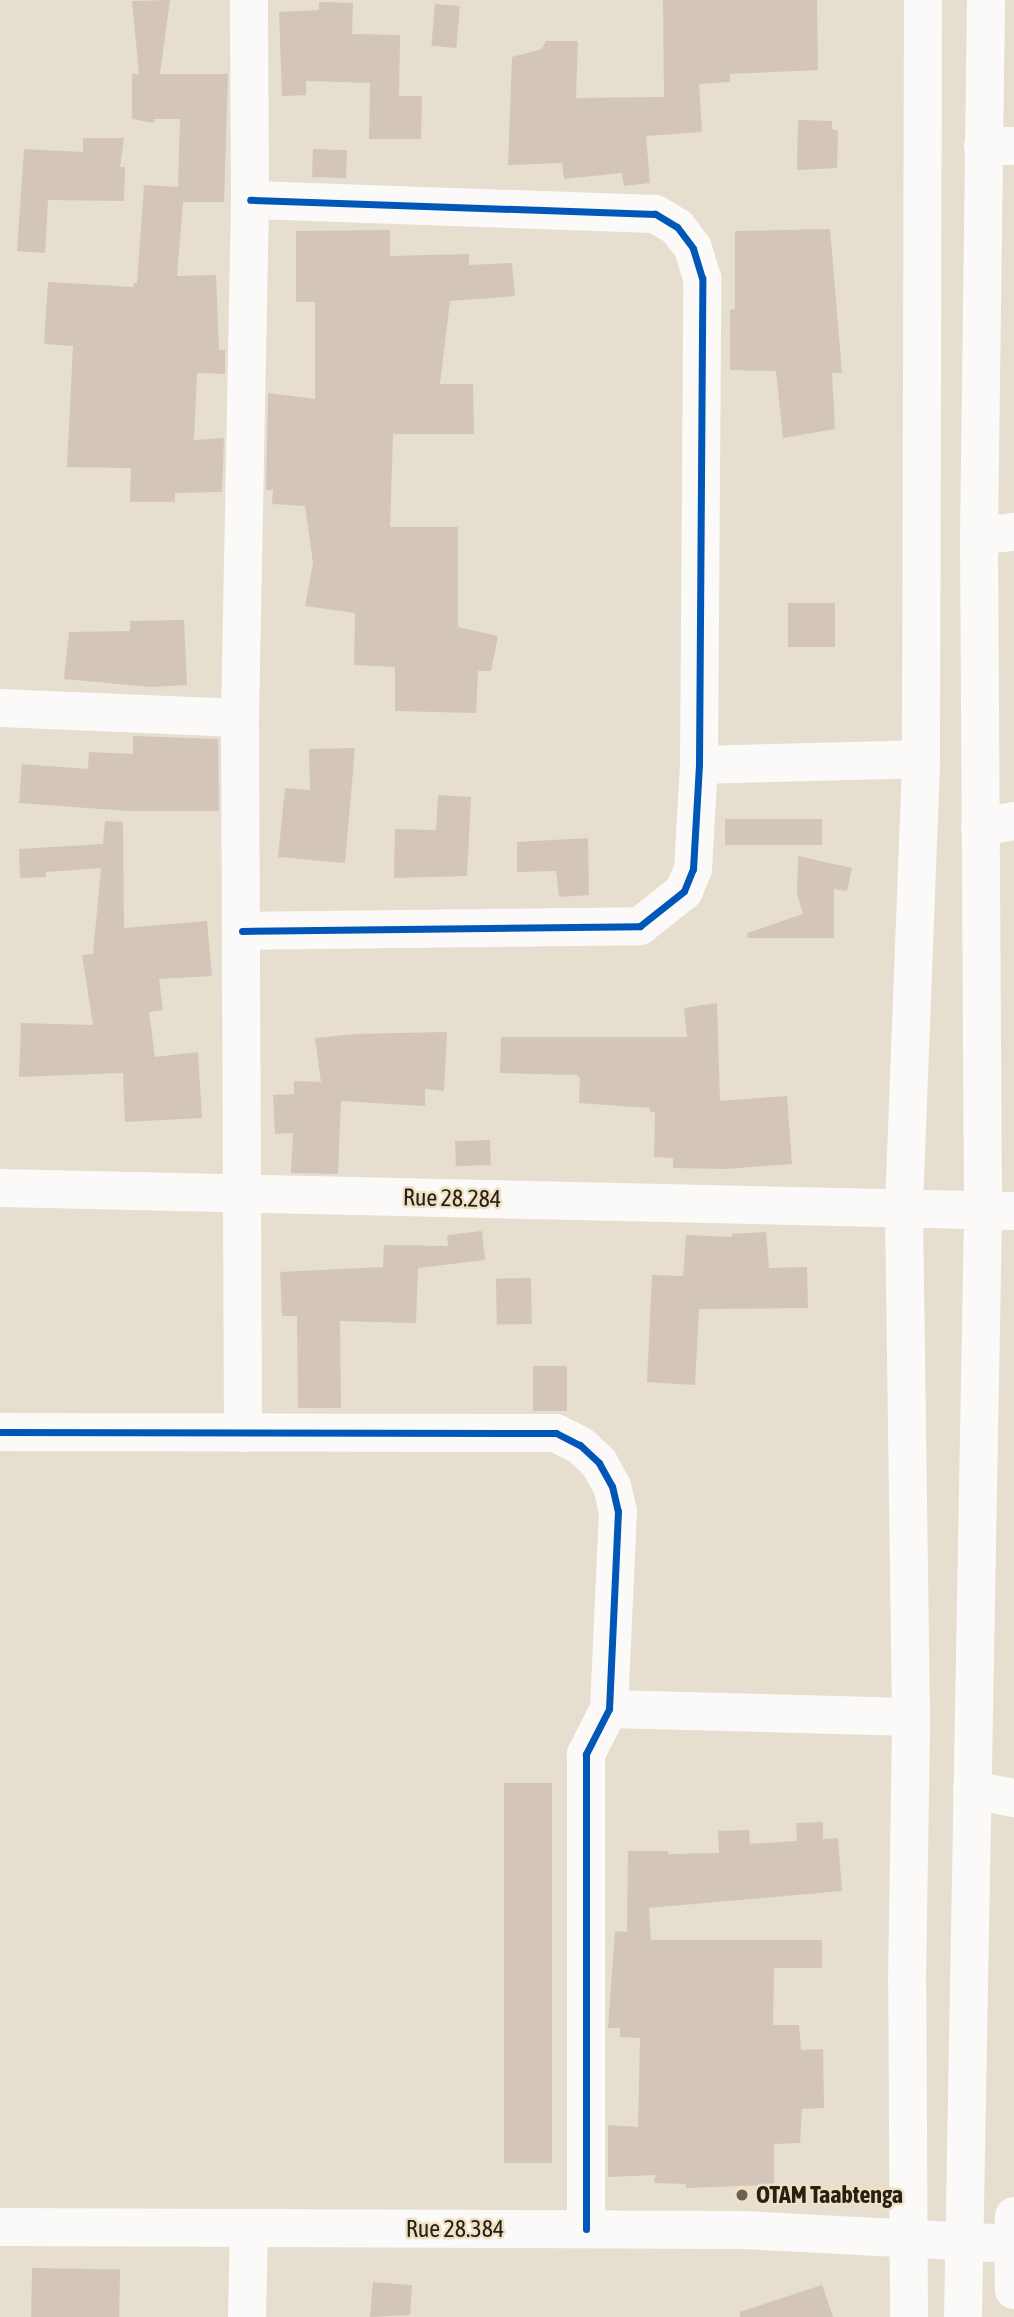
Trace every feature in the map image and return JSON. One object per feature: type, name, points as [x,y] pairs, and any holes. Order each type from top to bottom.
[{"type":"street","points":[[243,1433],[240,718],[250,200],[250,0]]},
{"type":"street","points":[[909,2317],[907,1983],[911,1717],[904,1207],[920,759],[923,0]]},
{"type":"street","points":[[963,2317],[972,1790],[999,1211],[996,534],[999,146],[986,0]]},
{"type":"street","points":[[242,931],[640,926],[684,891],[693,869],[699,765],[702,278],[693,248],[677,227],[655,214],[250,200]]},
{"type":"street","points":[[0,708],[240,718]]},
{"type":"street","points":[[699,765],[920,759]]},
{"type":"street","name":"Rue 28.284","points":[[0,1188],[999,1211]]},
{"type":"street","points":[[0,1432],[556,1433],[580,1445],[599,1463],[612,1486],[618,1511],[609,1709],[586,1754],[586,2229]]},
{"type":"street","points":[[609,1709],[911,1717]]},
{"type":"street","points":[[972,1790],[1014,1798]]},
{"type":"street","name":"Rue 28.384","points":[[0,2227],[744,2230],[964,2240],[1013,2230]]},
{"type":"street","points":[[247,2317],[249,2230]]},
{"type":"street","points":[[1013,2230],[1014,2290]]},
{"type":"building","points":[[170,0],[160,74],[228,74],[224,202],[183,202],[177,276],[216,275],[219,350],[225,350],[225,374],[197,373],[194,440],[224,438],[222,492],[175,493],[175,502],[130,502],[131,468],[67,467],[73,346],[44,344],[48,282],[133,287],[134,283],[137,283],[144,185],[178,187],[180,119],[154,119],[154,123],[132,119],[132,74],[139,74],[132,1]]},
{"type":"building","points":[[663,0],[817,0],[818,70],[730,74],[730,82],[699,84],[702,132],[646,136],[650,183],[624,186],[622,173],[564,179],[562,163],[508,165],[512,57],[542,49],[546,41],[578,41],[576,98],[664,97]]},
{"type":"building","points":[[319,2],[353,3],[352,34],[400,35],[399,96],[422,96],[421,139],[369,139],[370,83],[306,81],[306,95],[282,96],[279,12],[319,10]]},
{"type":"building","points":[[435,4],[460,6],[456,48],[431,46]]},
{"type":"building","points":[[798,120],[832,121],[832,129],[838,131],[837,168],[797,170]]},
{"type":"building","points":[[83,138],[124,138],[120,167],[125,167],[124,201],[48,200],[45,253],[17,251],[24,149],[83,152]]},
{"type":"building","points":[[313,149],[347,150],[346,178],[312,177]]},
{"type":"building","points":[[830,229],[842,373],[832,373],[835,429],[783,438],[776,371],[730,370],[730,310],[735,309],[735,231]]},
{"type":"building","points":[[390,230],[390,256],[469,254],[469,265],[512,263],[515,296],[450,301],[440,384],[473,384],[474,434],[393,434],[390,527],[458,527],[458,627],[498,636],[491,671],[478,671],[476,713],[395,711],[395,667],[354,665],[355,613],[305,606],[313,563],[305,506],[272,504],[273,490],[266,490],[268,393],[315,399],[315,302],[296,302],[296,231]]},
{"type":"building","points":[[788,603],[835,603],[835,647],[788,647]]},
{"type":"building","points":[[184,620],[187,685],[150,687],[64,679],[69,632],[130,631],[130,621]]},
{"type":"building","points":[[133,736],[218,739],[219,811],[128,811],[19,803],[22,764],[88,769],[89,752],[133,754]]},
{"type":"building","points":[[355,748],[345,863],[278,857],[285,788],[310,790],[309,749]]},
{"type":"building","points":[[438,795],[471,797],[467,876],[394,878],[395,829],[436,830]]},
{"type":"building","points":[[725,819],[822,819],[822,845],[725,845]]},
{"type":"building","points":[[105,821],[123,822],[124,928],[207,921],[212,976],[159,979],[163,1010],[149,1012],[155,1057],[198,1052],[202,1118],[125,1122],[123,1073],[19,1077],[21,1023],[93,1025],[82,955],[93,954],[101,868],[46,872],[46,877],[20,878],[19,849],[103,844]]},
{"type":"building","points":[[588,838],[589,895],[559,897],[556,871],[517,872],[517,842]]},
{"type":"building","points":[[798,856],[852,868],[847,891],[834,889],[834,938],[748,938],[747,933],[803,914],[797,894]]},
{"type":"building","points":[[717,1003],[720,1101],[787,1096],[792,1164],[725,1169],[673,1168],[673,1158],[654,1157],[655,1112],[650,1112],[650,1108],[579,1103],[580,1078],[577,1075],[500,1073],[501,1037],[687,1037],[684,1008]]},
{"type":"building","points":[[447,1032],[444,1091],[425,1089],[425,1106],[341,1101],[338,1174],[291,1173],[293,1133],[275,1134],[273,1095],[294,1094],[294,1081],[321,1082],[315,1038],[355,1034]]},
{"type":"building","points":[[490,1140],[491,1165],[456,1166],[455,1141]]},
{"type":"building","points":[[482,1231],[485,1260],[418,1268],[416,1323],[340,1321],[341,1408],[298,1408],[297,1316],[282,1316],[280,1272],[383,1267],[384,1245],[448,1246],[447,1235]]},
{"type":"building","points":[[766,1232],[769,1268],[807,1267],[808,1308],[699,1309],[695,1385],[647,1382],[652,1275],[683,1276],[686,1235],[732,1237],[732,1234]]},
{"type":"building","points":[[531,1278],[532,1324],[497,1325],[496,1279]]},
{"type":"building","points":[[533,1366],[567,1366],[567,1411],[533,1411]]},
{"type":"building","points":[[504,1783],[552,1783],[552,2163],[504,2163]]},
{"type":"building","points":[[823,1822],[823,1839],[838,1838],[842,1891],[649,1908],[651,1940],[822,1940],[822,1968],[774,1968],[773,2025],[799,2025],[801,2050],[823,2049],[824,2108],[802,2109],[800,2143],[774,2144],[774,2185],[686,2188],[686,2184],[654,2183],[656,2175],[608,2177],[608,2125],[638,2127],[640,2038],[620,2037],[620,2028],[608,2028],[615,1931],[627,1932],[628,1851],[668,1851],[668,1854],[719,1853],[718,1831],[749,1830],[750,1844],[797,1841],[796,1823]]},
{"type":"building","points":[[32,2268],[120,2270],[119,2317],[31,2317]]},
{"type":"building","points":[[373,2282],[412,2285],[410,2315],[370,2317]]},
{"type":"building","points":[[822,2285],[833,2317],[740,2317],[740,2312]]},
{"type":"cycle path","points":[[242,931],[640,926],[684,891],[693,869],[699,765],[702,278],[693,248],[677,227],[655,214],[250,200]]},
{"type":"cycle path","points":[[0,1432],[556,1433],[580,1445],[599,1463],[612,1486],[618,1511],[609,1709],[586,1754],[586,2229]]},
{"type":"place","name":"OTAM Taabtenga","points":[[742,2195]]}]
